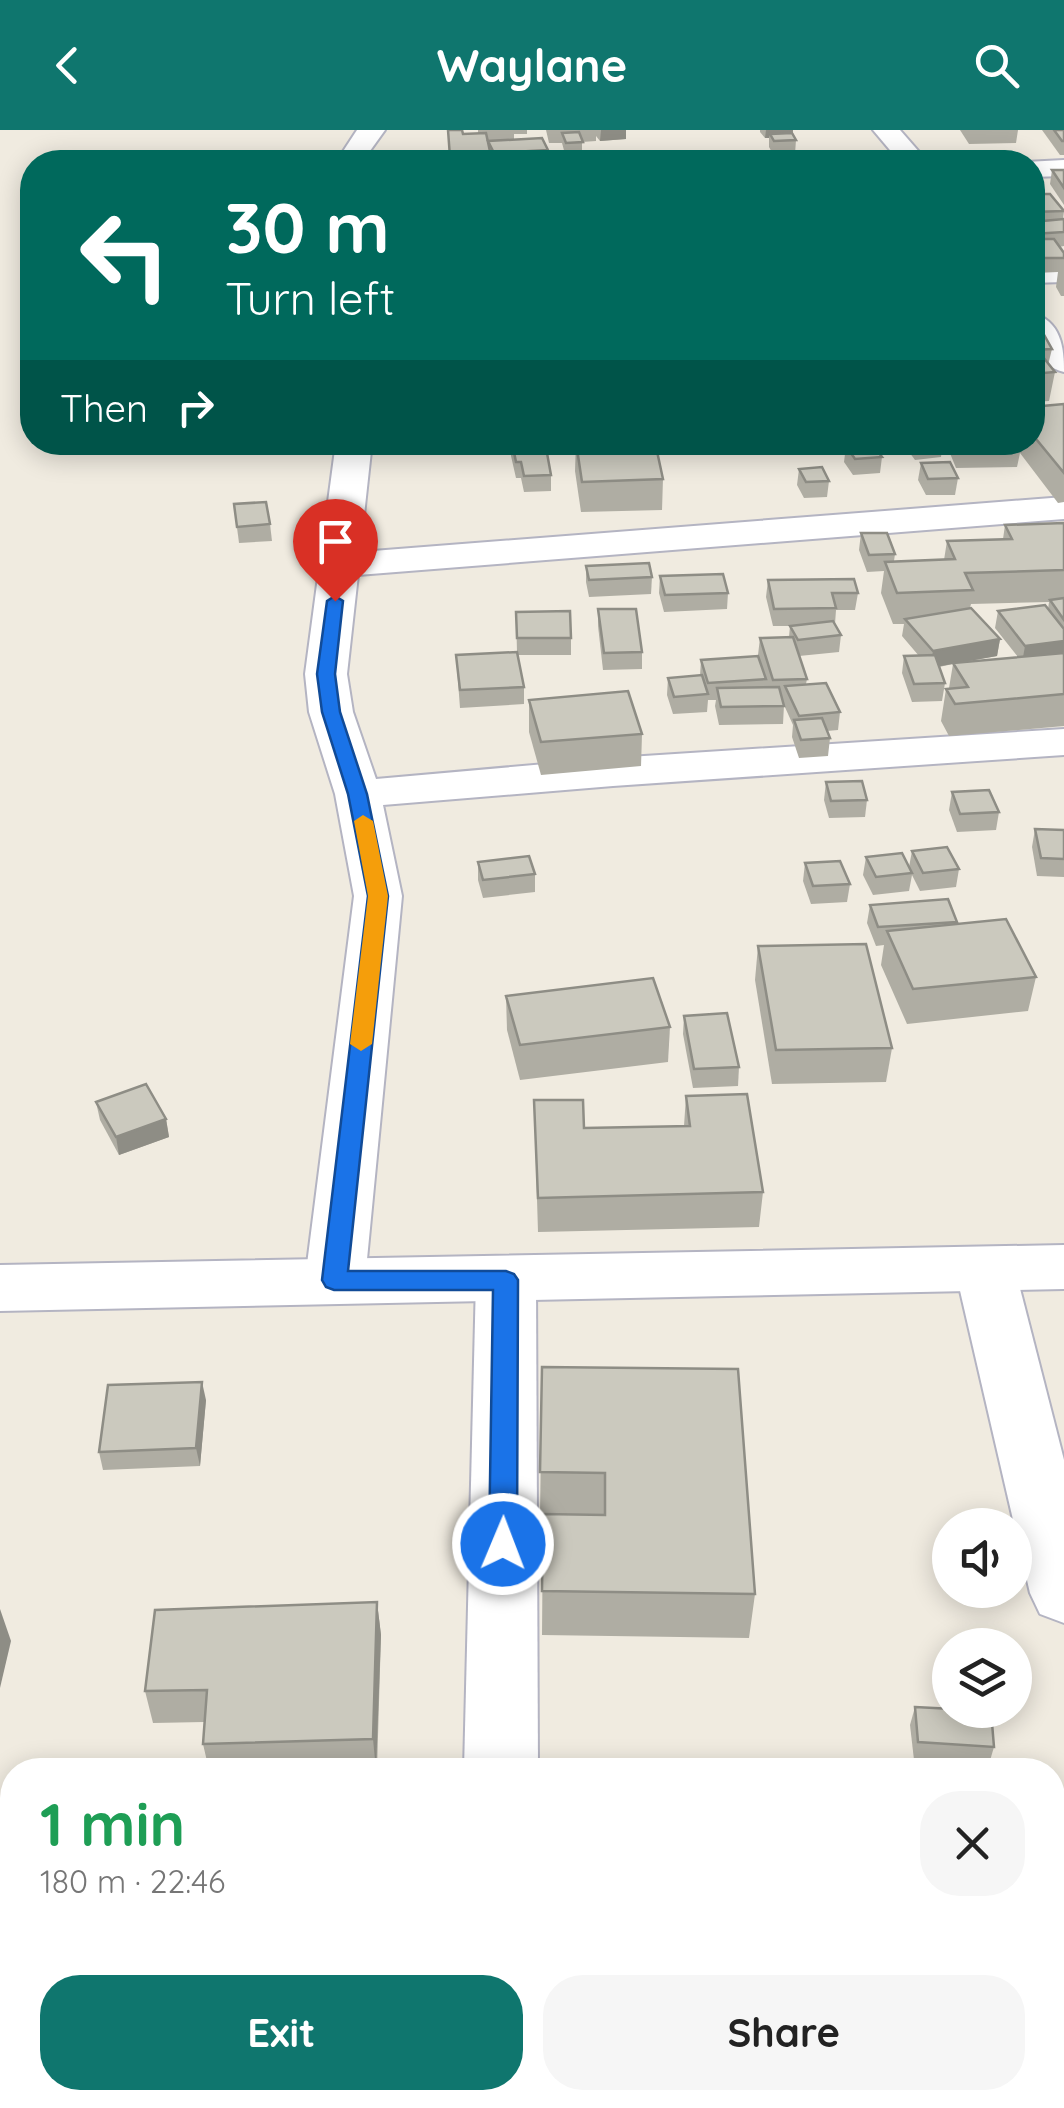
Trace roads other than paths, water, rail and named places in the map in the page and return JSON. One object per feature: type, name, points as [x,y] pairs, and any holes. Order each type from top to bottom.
[{"type":"street","points":[[354,150],[372,130]]},
{"type":"street","points":[[886,130],[904,150]]},
{"type":"street","points":[[334,1280],[378,896],[358,794],[331,712],[326,674],[353,455]]},
{"type":"street","points":[[342,565],[575,543],[1064,508]]},
{"type":"street","points":[[358,794],[1064,742]]},
{"type":"street","points":[[0,1288],[1064,1267]]},
{"type":"street","points":[[985,1269],[1064,1593]]},
{"type":"street","points":[[501,1758],[506,1280]]}]
